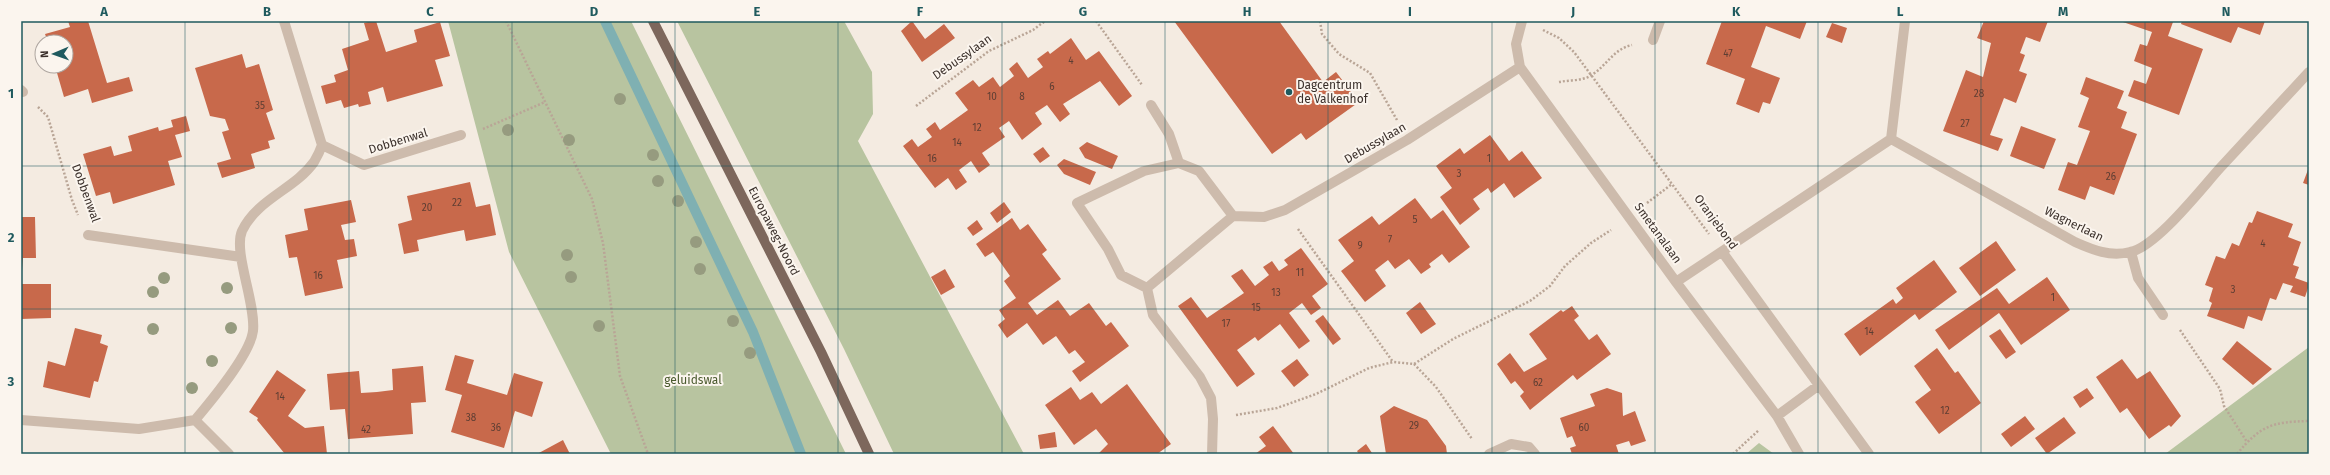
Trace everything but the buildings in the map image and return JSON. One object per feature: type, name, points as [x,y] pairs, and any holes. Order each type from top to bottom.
[{"type":"main road","name":"Europaweg-Noord","points":[[653,21],[821,352],[869,454]]},
{"type":"street","points":[[21,420],[139,429],[195,420],[216,395],[245,351],[253,331],[252,306],[241,257],[242,232],[259,208],[299,177],[314,162],[322,145],[284,21]]},
{"type":"street","name":"Smetanalaan","points":[[1522,21],[1516,44],[1520,67],[1676,282],[1777,416],[1799,454]]},
{"type":"street","points":[[1653,40],[1660,21]]},
{"type":"street","points":[[1676,282],[1723,253],[1892,140],[1905,21]]},
{"type":"street","name":"Debussylaan","points":[[1233,216],[1264,217],[1285,210],[1407,140],[1520,67]]},
{"type":"street","name":"Wagnerlaan","points":[[1892,140],[2075,242],[2099,252],[2111,254],[2131,252],[2143,247],[2170,223],[2309,72]]},
{"type":"street","points":[[1150,105],[1169,134],[1179,163]]},
{"type":"street","name":"Dobbenwal","points":[[322,145],[364,165],[461,135]]},
{"type":"street","points":[[1179,163],[1199,171],[1233,216],[1147,288],[1121,276],[1108,249],[1077,203],[1144,171],[1179,163]]},
{"type":"street","name":"Dobbenwal","points":[[88,235],[241,257]]},
{"type":"street","points":[[2131,252],[2138,278],[2163,315]]},
{"type":"street","name":"Oranjebond","points":[[1723,253],[1869,454]]},
{"type":"street","points":[[1147,288],[1153,315],[1200,377],[1211,398],[1213,419],[1212,454]]},
{"type":"street","points":[[1777,416],[1818,385]]},
{"type":"street","points":[[195,420],[230,454]]},
{"type":"street","points":[[1489,454],[1511,444],[1529,447],[1535,454]]},
{"type":"path","points":[[506,21],[592,199],[603,243],[620,376],[648,454]]},
{"type":"path","name":"Debussylaan","points":[[916,106],[989,51],[1033,30],[1045,21]]},
{"type":"path","points":[[1096,21],[1145,89],[1150,105]]},
{"type":"path","points":[[1320,21],[1322,34],[1339,54],[1370,73],[1407,140]]},
{"type":"path","name":"Oranjebond","points":[[1540,28],[1559,38],[1574,52],[1723,253]]},
{"type":"path","points":[[1533,85],[1582,79],[1591,76],[1621,47],[1653,40]]},
{"type":"path","name":"Dobbenwal","points":[[22,91],[48,117],[72,200],[88,235]]},
{"type":"path","points":[[461,135],[501,122],[545,102]]},
{"type":"path","points":[[1213,419],[1277,408],[1316,394],[1369,368],[1393,362],[1414,364],[1454,339],[1530,301],[1550,286],[1565,266],[1591,243],[1630,217],[1672,184]]},
{"type":"path","points":[[1285,210],[1393,362]]},
{"type":"path","points":[[2163,315],[2175,322],[2220,389],[2224,406],[2247,442]]},
{"type":"path","points":[[1414,364],[1436,387],[1475,442]]},
{"type":"path","points":[[1733,454],[1777,416]]},
{"type":"path","points":[[2236,454],[2247,442],[2268,425],[2309,422]]},
{"type":"green space","name":"geluidswal","points":[[448,21],[631,21],[846,454],[611,454],[509,252]]},
{"type":"green space","points":[[677,21],[844,21],[872,72],[873,114],[858,141],[1024,454],[894,454],[844,349]]},
{"type":"green space","points":[[2309,347],[2309,454],[2165,454]]},
{"type":"green space","points":[[1759,443],[1774,454],[1746,454]]},
{"type":"waterway","points":[[605,21],[753,332],[801,454]]},
{"type":"place","name":"Dagcentrum de Valkenhof","points":[[1289,92]]}]
